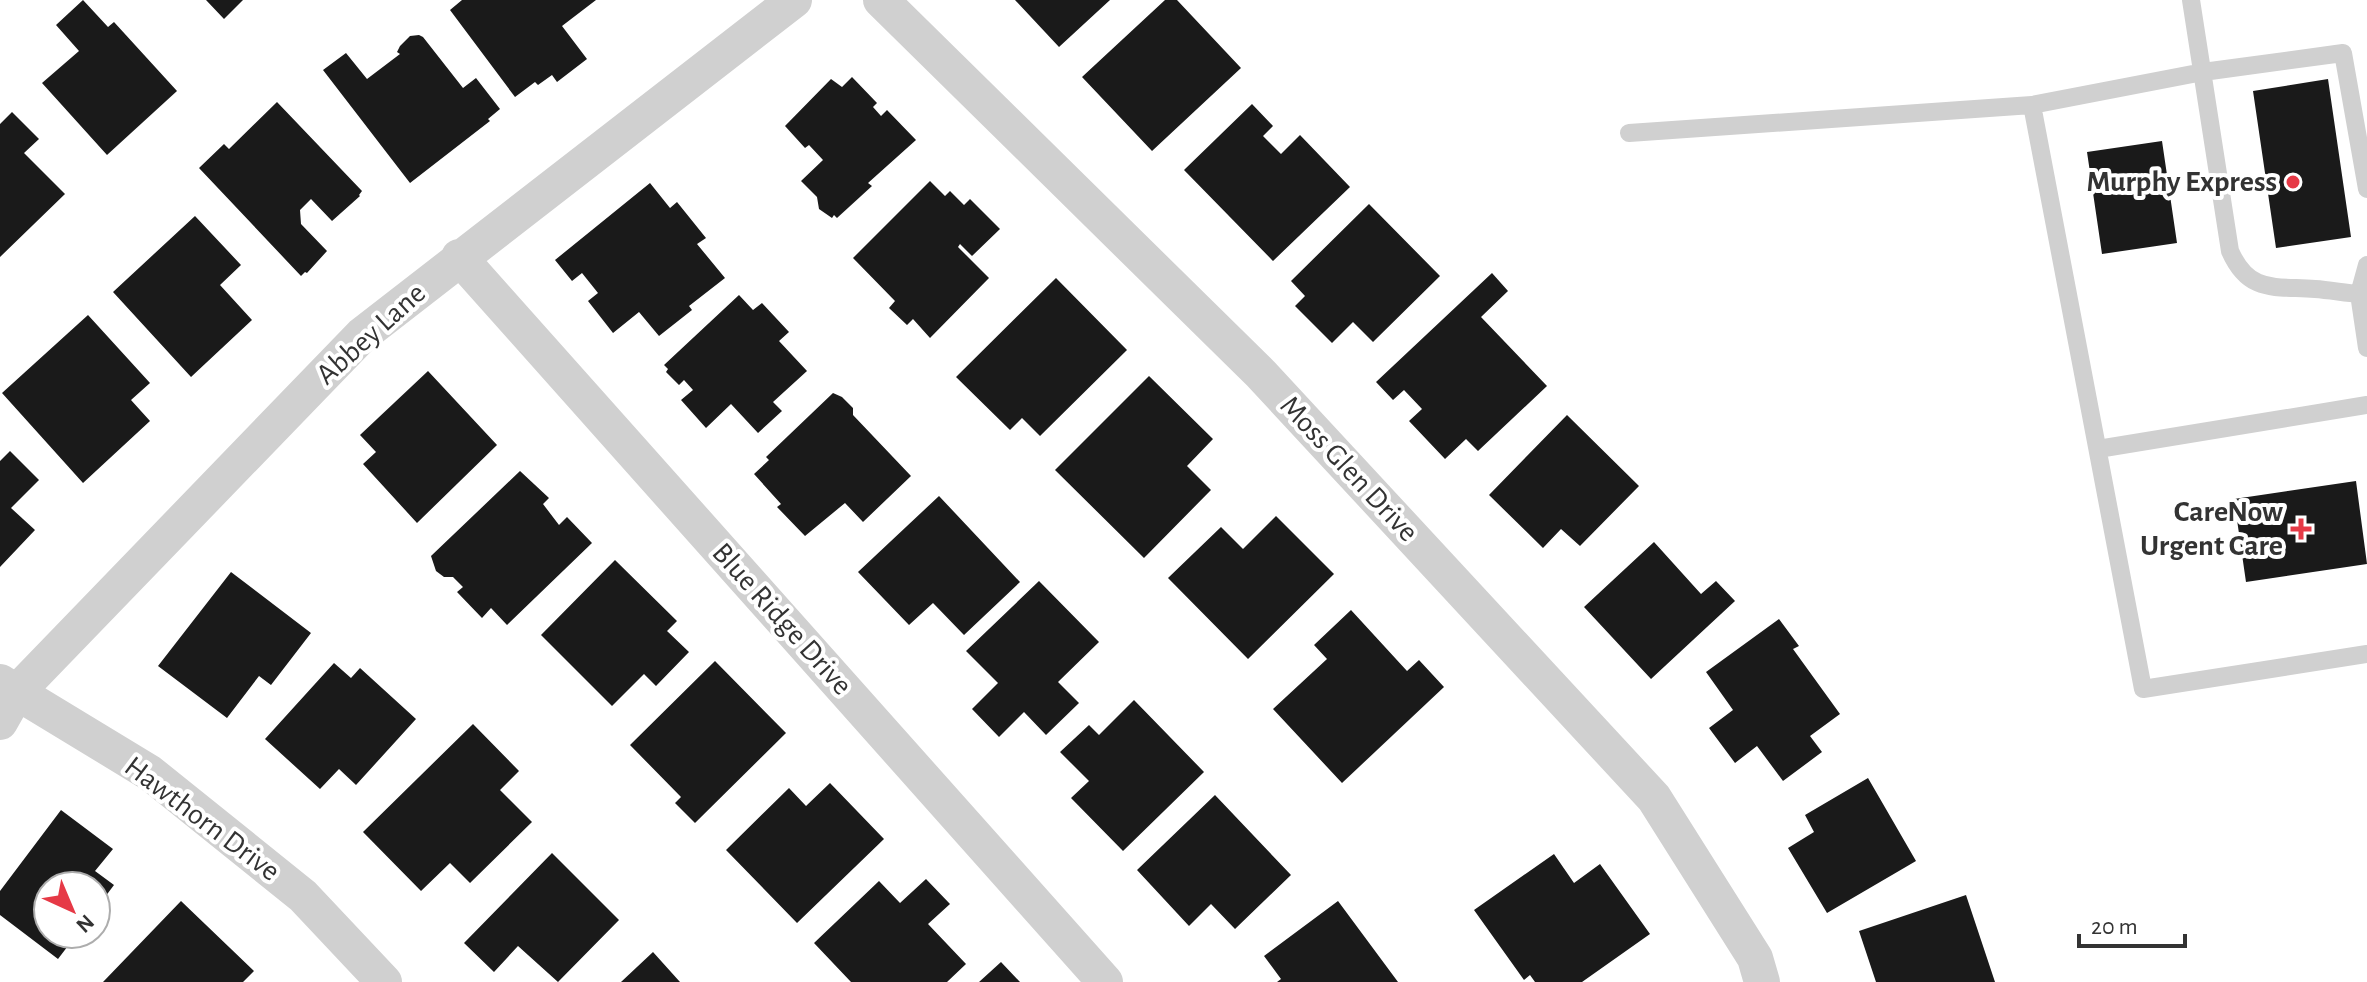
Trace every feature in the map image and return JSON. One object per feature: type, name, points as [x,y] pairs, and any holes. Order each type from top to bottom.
[{"type":"street","name":"Abbey Lane","points":[[6,699],[362,335],[794,0]]},
{"type":"street","name":"Moss Glen Drive","points":[[881,0],[1261,374],[1654,798],[1755,958],[1762,982]]},
{"type":"street","name":"Blue Ridge Drive","points":[[459,257],[1105,982]]},
{"type":"street","name":"Hawthorn Drive","points":[[6,699],[150,773],[303,896],[384,982]]},
{"type":"lane","points":[[2191,0],[2230,251],[2238,268],[2252,280],[2270,287],[2359,294]]},
{"type":"lane","points":[[1629,133],[2032,105],[2203,72],[2343,53],[2367,189]]},
{"type":"lane","points":[[2032,105],[2143,689],[2367,654]]},
{"type":"lane","points":[[2367,265],[2359,294],[2367,348]]},
{"type":"lane","points":[[2098,449],[2367,405]]},
{"type":"building","points":[[83,0],[108,27],[114,22],[177,91],[107,155],[42,83],[79,51],[56,25]]},
{"type":"building","points":[[206,0],[243,0],[224,19]]},
{"type":"building","points":[[462,0],[596,0],[562,26],[587,59],[557,82],[552,75],[538,85],[535,82],[515,97],[450,10]]},
{"type":"building","points":[[1015,0],[1110,0],[1059,47]]},
{"type":"building","points":[[1165,0],[1177,0],[1241,68],[1152,151],[1082,77]]},
{"type":"building","points":[[419,35],[463,88],[476,78],[500,109],[488,119],[490,121],[410,183],[323,70],[346,53],[367,79],[400,54],[397,52],[400,46],[410,36]]},
{"type":"building","points":[[852,77],[877,103],[873,107],[881,116],[887,110],[916,140],[868,183],[872,186],[837,218],[834,215],[832,218],[819,209],[817,197],[801,181],[823,160],[809,145],[805,148],[785,126],[831,79],[842,87]]},
{"type":"building","points":[[2328,79],[2351,237],[2276,248],[2253,91]]},
{"type":"building","points":[[277,102],[362,191],[332,221],[311,199],[300,210],[301,224],[327,251],[301,276],[199,168],[224,144],[229,149]]},
{"type":"building","points":[[1252,104],[1273,126],[1263,136],[1281,154],[1300,135],[1350,187],[1273,261],[1184,170]]},
{"type":"building","points":[[12,112],[39,139],[24,153],[65,194],[0,257],[0,124]]},
{"type":"building","points":[[2162,141],[2177,243],[2102,254],[2087,152]]},
{"type":"building","points":[[930,181],[945,196],[950,191],[964,205],[970,199],[1000,229],[972,256],[960,244],[958,247],[989,278],[930,338],[913,319],[907,325],[889,308],[895,301],[853,258]]},
{"type":"building","points":[[650,183],[670,208],[677,202],[706,238],[697,244],[725,278],[689,306],[692,310],[659,336],[639,312],[613,333],[588,301],[598,293],[582,273],[572,281],[555,260]]},
{"type":"building","points":[[1369,204],[1440,276],[1373,342],[1353,322],[1332,343],[1295,306],[1305,296],[1291,281]]},
{"type":"building","points":[[195,216],[241,265],[220,285],[252,320],[191,377],[113,292]]},
{"type":"building","points":[[1492,273],[1508,291],[1481,317],[1547,386],[1478,451],[1466,439],[1445,459],[1409,421],[1422,409],[1404,390],[1393,400],[1376,382]]},
{"type":"building","points":[[1056,278],[1127,350],[1040,436],[1022,418],[1010,430],[956,377]]},
{"type":"building","points":[[739,295],[753,310],[762,303],[789,332],[779,341],[807,371],[773,402],[782,411],[758,433],[731,404],[706,428],[681,400],[693,390],[684,380],[679,385],[666,372],[668,369],[664,365]]},
{"type":"building","points":[[88,315],[150,383],[131,400],[150,421],[83,483],[2,393]]},
{"type":"building","points":[[428,371],[497,445],[417,523],[363,464],[376,452],[360,435]]},
{"type":"building","points":[[1149,376],[1213,439],[1187,466],[1211,490],[1144,558],[1055,470]]},
{"type":"building","points":[[833,393],[853,408],[853,415],[911,476],[863,522],[845,503],[805,536],[777,507],[781,504],[754,474],[769,460],[766,457]]},
{"type":"building","points":[[1567,415],[1639,486],[1580,546],[1561,529],[1543,548],[1489,495]]},
{"type":"building","points":[[10,451],[39,480],[11,508],[35,530],[0,567],[0,461]]},
{"type":"building","points":[[520,471],[549,498],[543,504],[559,525],[567,517],[592,543],[507,625],[491,608],[482,618],[457,592],[463,587],[453,577],[444,577],[436,571],[431,556]]},
{"type":"building","name":"CareNow Urgent Care","points":[[2356,481],[2367,564],[2246,582],[2234,499]]},
{"type":"building","points":[[939,496],[1020,582],[964,635],[933,603],[909,625],[858,572]]},
{"type":"building","points":[[1276,516],[1334,574],[1248,659],[1168,578],[1221,527],[1243,549]]},
{"type":"building","points":[[1654,542],[1701,594],[1716,581],[1735,601],[1651,679],[1584,607]]},
{"type":"building","points":[[615,560],[677,621],[667,631],[689,652],[656,686],[644,674],[612,706],[541,635]]},
{"type":"building","points":[[231,572],[311,633],[271,685],[259,676],[227,718],[158,666]]},
{"type":"building","points":[[1039,581],[1099,642],[1058,682],[1079,703],[1046,735],[1024,712],[999,737],[972,709],[998,683],[966,651]]},
{"type":"building","points":[[1351,610],[1407,671],[1419,660],[1444,687],[1342,783],[1273,709],[1327,659],[1314,645]]},
{"type":"building","points":[[1779,619],[1799,646],[1793,649],[1840,714],[1810,736],[1822,752],[1783,781],[1757,746],[1735,763],[1709,728],[1733,710],[1706,672]]},
{"type":"building","points":[[715,661],[786,733],[695,823],[675,803],[681,797],[630,745]]},
{"type":"building","points":[[334,663],[351,678],[360,668],[416,719],[356,785],[339,769],[320,789],[265,739]]},
{"type":"building","points":[[1134,700],[1204,772],[1123,851],[1071,798],[1089,781],[1060,752],[1089,725],[1099,735]]},
{"type":"building","points":[[473,724],[519,771],[500,790],[532,822],[470,883],[450,863],[421,891],[363,832]]},
{"type":"building","points":[[1868,778],[1916,861],[1827,913],[1788,848],[1814,832],[1805,815]]},
{"type":"building","points":[[830,783],[884,839],[797,923],[726,850],[789,788],[806,806]]},
{"type":"building","points":[[1215,795],[1291,875],[1235,929],[1211,904],[1189,926],[1137,870]]},
{"type":"building","points":[[61,810],[113,849],[96,870],[32,870],[32,939],[0,915],[0,891]]},
{"type":"building","points":[[552,853],[619,920],[558,982],[518,946],[494,972],[464,943]]},
{"type":"building","points":[[1554,854],[1574,883],[1600,864],[1650,934],[1582,982],[1535,982],[1530,975],[1524,980],[1474,910]]},
{"type":"building","points":[[926,879],[950,904],[928,924],[966,964],[947,982],[851,982],[814,943],[879,881],[900,903]]},
{"type":"building","points":[[1966,895],[1995,982],[1876,982],[1859,931]]},
{"type":"building","points":[[181,901],[254,971],[243,982],[103,982]]},
{"type":"building","points":[[1338,901],[1398,982],[1277,982],[1281,979],[1264,956]]},
{"type":"building","points":[[46,950],[65,950],[58,959]]},
{"type":"building","points":[[653,952],[680,982],[621,982]]},
{"type":"building","points":[[1001,962],[1020,982],[979,982]]},
{"type":"place","name":"Murphy Express","points":[[2293,182]]},
{"type":"place","name":"CareNow Urgent Care","points":[[2301,529]]}]
